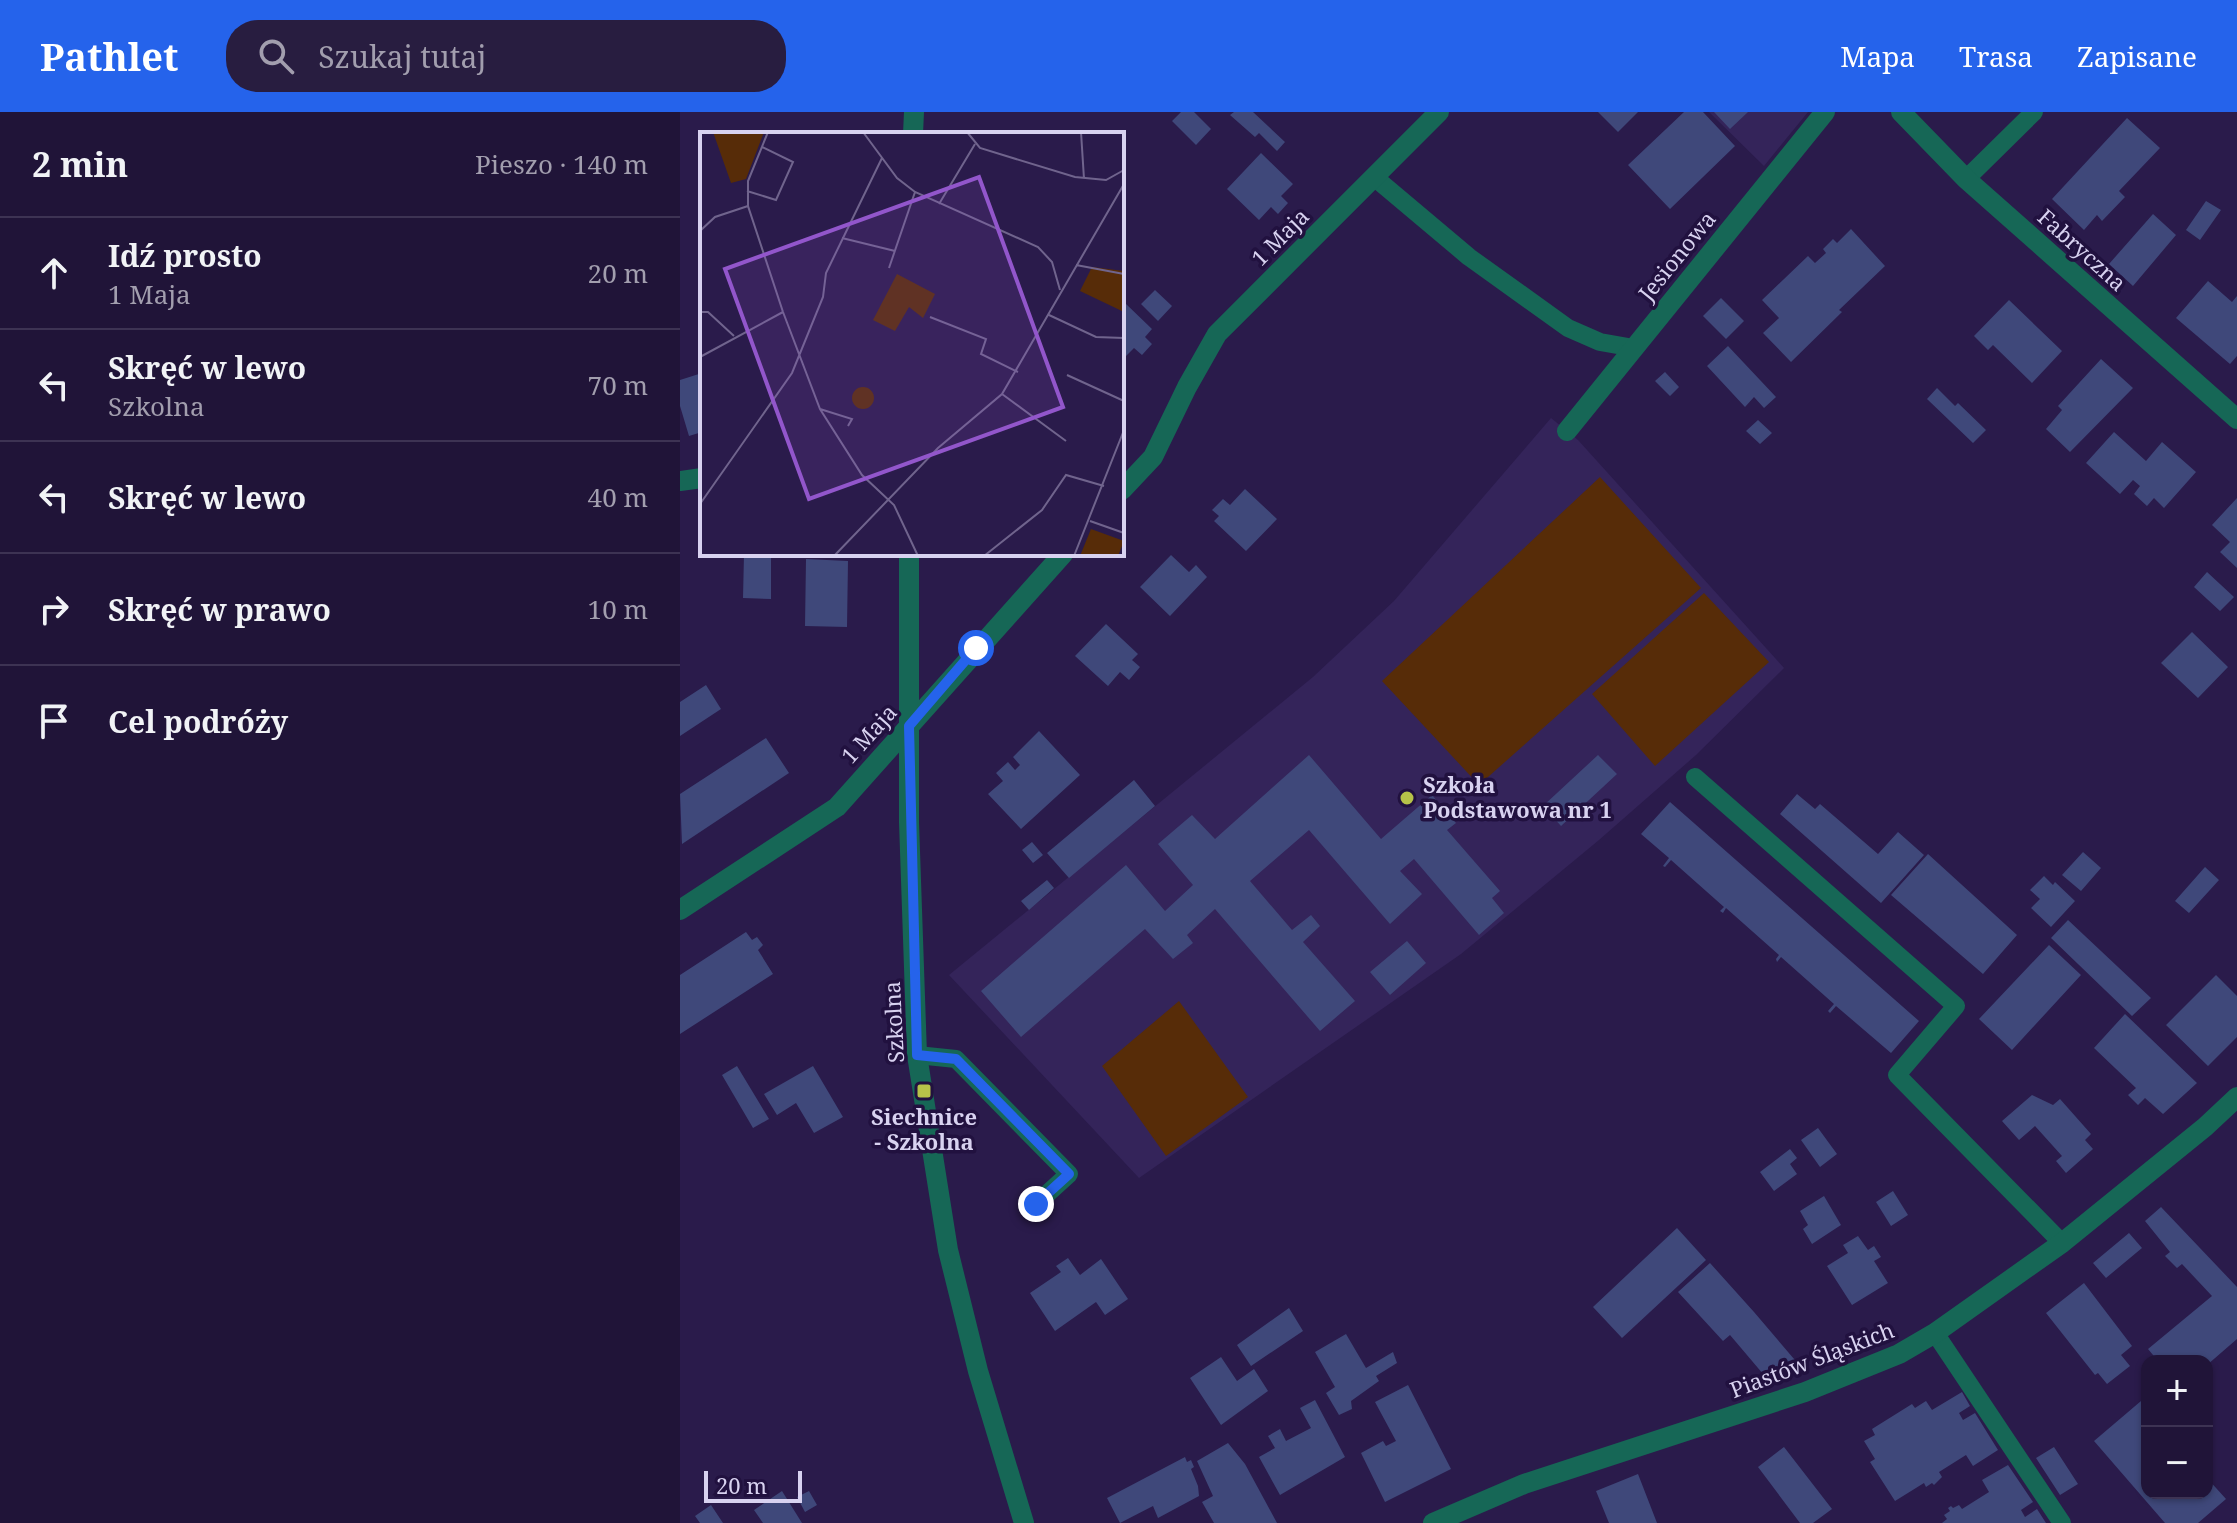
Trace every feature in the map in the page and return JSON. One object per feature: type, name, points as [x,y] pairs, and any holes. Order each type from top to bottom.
[{"type":"street","points":[[913,132],[914,112]]},
{"type":"street","name":"1 Maja","points":[[1124,488],[1153,457],[1217,334],[1439,112]]},
{"type":"street","name":"Jesionowa","points":[[1567,431],[1825,112]]},
{"type":"street","name":"Fabryczna","points":[[1901,112],[1966,179],[2237,419]]},
{"type":"street","points":[[680,481],[700,478]]},
{"type":"street","name":"Szkolna","points":[[909,556],[909,726],[917,1055],[948,1250],[978,1371],[1024,1523]]},
{"type":"street","name":"1 Maja","points":[[680,910],[837,807],[1061,556]]},
{"type":"street","name":"Piastów Śląskich","points":[[1433,1523],[1524,1484],[1805,1392],[1899,1354],[1935,1333],[2062,1243],[2205,1127],[2237,1097]]},
{"type":"lane","points":[[1966,179],[2034,112]]},
{"type":"lane","points":[[1374,177],[1469,257],[1568,328],[1600,342],[1634,348]]},
{"type":"lane","points":[[1695,777],[1956,1006],[1897,1075],[2062,1243]]},
{"type":"lane","points":[[917,1055],[956,1059],[1069,1174],[1036,1204]]},
{"type":"lane","points":[[1935,1333],[2062,1523]]},
{"type":"shaded area","points":[[1709,112],[1808,112],[1764,166]]},
{"type":"shaded area","name":"Szkoła Podstawowa nr 1","points":[[1551,418],[1578,440],[1784,668],[1696,755],[1461,954],[1139,1178],[949,975],[1313,677],[1394,601]]},
{"type":"shaded area","points":[[1600,477],[1701,588],[1479,785],[1382,681]]},
{"type":"shaded area","points":[[1704,593],[1769,662],[1655,766],[1592,694]]},
{"type":"shaded area","points":[[1179,1001],[1248,1097],[1166,1156],[1102,1066]]},
{"type":"building","points":[[1181,112],[1194,112],[1211,129],[1196,145],[1172,121]]},
{"type":"building","points":[[1234,112],[1253,112],[1285,142],[1277,151],[1259,133],[1255,137],[1230,115]]},
{"type":"building","points":[[1598,112],[1638,112],[1618,132]]},
{"type":"building","points":[[1684,112],[1703,112],[1735,146],[1670,209],[1628,165]]},
{"type":"building","points":[[1714,112],[1748,112],[1730,129]]},
{"type":"building","points":[[2127,118],[2160,148],[2119,191],[2125,197],[2102,221],[2097,215],[2084,230],[2052,199]]},
{"type":"building","points":[[1261,153],[1293,184],[1281,196],[1288,203],[1278,214],[1271,207],[1259,220],[1227,189]]},
{"type":"building","points":[[2206,201],[2221,210],[2200,240],[2186,230]]},
{"type":"building","points":[[2153,214],[2176,235],[2133,286],[2109,264]]},
{"type":"building","points":[[1851,229],[1885,266],[1791,362],[1763,333],[1779,318],[1762,300],[1808,256],[1815,263],[1826,253],[1823,249],[1833,239],[1837,243]]},
{"type":"building","points":[[2208,281],[2232,302],[2237,296],[2237,356],[2230,364],[2176,318]]},
{"type":"building","points":[[1155,290],[1172,306],[1158,321],[1141,304]]},
{"type":"building","points":[[1721,298],[1744,321],[1726,339],[1703,316]]},
{"type":"building","points":[[2009,300],[2062,351],[2032,383],[1993,345],[1988,350],[1974,336]]},
{"type":"building","points":[[1124,304],[1152,329],[1145,337],[1152,344],[1142,355],[1134,348],[1124,358]]},
{"type":"building","points":[[1728,346],[1776,397],[1764,408],[1754,397],[1745,407],[1707,366]]},
{"type":"building","points":[[2101,359],[2133,388],[2070,452],[2046,429],[2062,410],[2058,406]]},
{"type":"building","points":[[1665,372],[1679,387],[1670,396],[1655,381]]},
{"type":"building","points":[[700,374],[700,433],[689,436],[680,406],[680,380]]},
{"type":"building","points":[[1937,388],[1986,430],[1973,443],[1927,399]]},
{"type":"building","points":[[1758,420],[1772,433],[1760,444],[1746,431]]},
{"type":"building","points":[[2114,432],[2146,461],[2162,442],[2196,472],[2164,508],[2154,498],[2147,506],[2134,494],[2140,486],[2133,480],[2120,494],[2086,463]]},
{"type":"building","points":[[1245,489],[1277,519],[1246,551],[1214,521],[1219,516],[1212,510],[1223,499],[1230,505]]},
{"type":"building","points":[[2237,498],[2237,568],[2220,552],[2230,542],[2212,525]]},
{"type":"building","points":[[1171,555],[1189,572],[1196,565],[1207,577],[1170,616],[1140,587]]},
{"type":"building","points":[[744,556],[771,556],[771,599],[743,598]]},
{"type":"building","points":[[806,559],[848,561],[847,627],[805,626]]},
{"type":"building","points":[[2207,572],[2234,597],[2220,611],[2194,587]]},
{"type":"building","points":[[1106,624],[1138,654],[1132,660],[1140,667],[1129,680],[1120,672],[1108,686],[1075,656]]},
{"type":"building","points":[[2192,632],[2228,667],[2198,698],[2161,663]]},
{"type":"building","points":[[706,685],[721,709],[680,736],[680,702]]},
{"type":"building","points":[[1039,731],[1080,775],[1021,829],[988,794],[1003,781],[996,773],[1008,762],[1015,770],[1020,765],[1013,757]]},
{"type":"building","points":[[766,738],[789,773],[682,844],[680,794]]},
{"type":"building","points":[[1309,755],[1381,839],[1432,795],[1456,823],[1447,830],[1500,891],[1492,898],[1504,913],[1479,935],[1414,859],[1400,871],[1422,894],[1390,924],[1309,830],[1250,881],[1292,930],[1311,915],[1320,926],[1303,942],[1355,1001],[1320,1031],[1215,909],[1187,935],[1193,943],[1173,959],[1145,929],[1021,1037],[981,991],[1126,865],[1165,911],[1193,885],[1158,844],[1192,815],[1215,839]]},
{"type":"building","points":[[1598,755],[1617,774],[1561,826],[1543,806]]},
{"type":"building","points":[[1134,780],[1155,806],[1069,878],[1047,853]]},
{"type":"building","points":[[1797,794],[1815,809],[1820,804],[1878,854],[1898,832],[1924,855],[1881,903],[1780,814]]},
{"type":"building","points":[[1670,802],[1919,1021],[1891,1053],[1836,1006],[1830,1013],[1828,1011],[1834,1004],[1781,957],[1777,962],[1779,955],[1726,908],[1723,913],[1720,911],[1724,907],[1671,860],[1663,866],[1669,858],[1641,834]]},
{"type":"building","points":[[1032,842],[1043,855],[1033,863],[1022,850]]},
{"type":"building","points":[[2083,852],[2101,868],[2081,891],[2062,875]]},
{"type":"building","points":[[1928,854],[2017,935],[1983,974],[1891,895]]},
{"type":"building","points":[[2205,867],[2219,880],[2189,913],[2175,901]]},
{"type":"building","points":[[2044,876],[2075,901],[2051,927],[2031,908],[2040,899],[2030,890]]},
{"type":"building","points":[[1047,880],[1054,888],[1029,910],[1021,901]]},
{"type":"building","points":[[2068,920],[2151,998],[2132,1016],[2051,938]]},
{"type":"building","points":[[746,932],[752,940],[757,937],[763,945],[758,950],[773,974],[680,1034],[680,975]]},
{"type":"building","points":[[1407,941],[1426,963],[1390,995],[1370,972]]},
{"type":"building","points":[[2049,945],[2081,975],[2012,1050],[1979,1019]]},
{"type":"building","points":[[2216,975],[2237,996],[2237,1037],[2208,1066],[2166,1025]]},
{"type":"building","points":[[2125,1014],[2197,1083],[2163,1114],[2145,1098],[2138,1105],[2128,1095],[2136,1088],[2094,1048]]},
{"type":"building","points":[[737,1066],[769,1119],[753,1128],[722,1075]]},
{"type":"building","points":[[813,1066],[843,1117],[814,1133],[796,1103],[777,1115],[764,1094]]},
{"type":"building","points":[[2032,1095],[2053,1105],[2060,1099],[2091,1134],[2085,1140],[2093,1149],[2066,1173],[2056,1161],[2062,1156],[2035,1126],[2019,1140],[2002,1121]]},
{"type":"building","points":[[1818,1128],[1837,1154],[1820,1167],[1801,1140]]},
{"type":"building","points":[[1790,1149],[1797,1158],[1790,1164],[1797,1174],[1774,1191],[1760,1172]]},
{"type":"building","points":[[1893,1191],[1908,1215],[1891,1226],[1876,1202]]},
{"type":"building","points":[[1824,1196],[1841,1225],[1812,1244],[1803,1229],[1808,1225],[1800,1211]]},
{"type":"building","points":[[2161,1207],[2237,1287],[2237,1339],[2213,1360],[2213,1355],[2153,1355],[2148,1349],[2212,1296],[2182,1264],[2177,1268],[2165,1256],[2170,1252],[2145,1221]]},
{"type":"building","points":[[1677,1228],[1706,1260],[1622,1338],[1593,1307]]},
{"type":"building","points":[[2129,1233],[2142,1248],[2106,1278],[2093,1263]]},
{"type":"building","points":[[1858,1236],[1868,1250],[1874,1246],[1881,1257],[1874,1261],[1888,1283],[1852,1305],[1827,1266],[1848,1253],[1843,1245]]},
{"type":"building","points":[[1068,1258],[1080,1275],[1101,1259],[1128,1299],[1105,1315],[1096,1302],[1055,1331],[1030,1293],[1061,1272],[1056,1266]]},
{"type":"building","points":[[1710,1263],[1800,1366],[1769,1381],[1730,1335],[1723,1341],[1678,1292]]},
{"type":"building","points":[[2084,1283],[2132,1346],[2121,1355],[2130,1366],[2107,1384],[2098,1373],[2095,1375],[2046,1313]]},
{"type":"building","points":[[1289,1308],[1303,1331],[1251,1366],[1237,1345]]},
{"type":"building","points":[[1346,1334],[1366,1368],[1393,1352],[1397,1363],[1376,1376],[1379,1381],[1351,1401],[1352,1409],[1339,1415],[1326,1393],[1335,1387],[1315,1352]]},
{"type":"building","points":[[1221,1357],[1237,1381],[1254,1369],[1268,1391],[1221,1425],[1190,1378]]},
{"type":"building","points":[[1408,1385],[1451,1469],[1385,1502],[1361,1453],[1383,1441],[1386,1446],[1396,1441],[1375,1402]]},
{"type":"building","points":[[1962,1392],[1970,1406],[1959,1413],[1963,1420],[1975,1413],[1998,1450],[1973,1466],[1966,1455],[1939,1472],[1942,1477],[1934,1485],[1932,1483],[1926,1487],[1924,1483],[1895,1501],[1870,1462],[1875,1459],[1864,1441],[1875,1435],[1872,1429],[1912,1404],[1915,1408],[1926,1401],[1932,1410]]},
{"type":"building","points":[[1315,1400],[1345,1457],[1280,1495],[1259,1457],[1275,1448],[1268,1436],[1280,1429],[1286,1441],[1311,1428],[1300,1408]]},
{"type":"building","points":[[2141,1401],[2141,1495],[2094,1441]]},
{"type":"building","points":[[1228,1443],[1245,1464],[1277,1523],[1214,1523],[1202,1502],[1213,1496],[1197,1461]]},
{"type":"building","points":[[1784,1447],[1832,1509],[1813,1523],[1800,1523],[1758,1467]]},
{"type":"building","points":[[2054,1447],[2078,1484],[2060,1495],[2036,1458]]},
{"type":"building","points":[[1185,1457],[1187,1462],[1191,1460],[1194,1467],[1191,1469],[1199,1496],[1158,1518],[1153,1506],[1120,1523],[1107,1498]]},
{"type":"building","points":[[2008,1465],[2033,1502],[2021,1510],[2025,1517],[2037,1509],[2046,1523],[1942,1523],[1947,1519],[1944,1515],[1951,1506],[1959,1505],[1962,1509],[1989,1492],[1982,1480]]},
{"type":"building","points":[[1638,1474],[1657,1523],[1609,1523],[1596,1491]]},
{"type":"building","points":[[2213,1485],[2226,1499],[2198,1523],[2165,1523],[2144,1499],[2213,1499]]},
{"type":"building","points":[[782,1491],[802,1523],[763,1523],[754,1510]]},
{"type":"building","points":[[809,1491],[817,1505],[805,1512],[797,1497]]},
{"type":"building","points":[[711,1505],[723,1523],[700,1523],[695,1516]]},
{"type":"place","name":"Szkoła Podstawowa nr 1","points":[[1407,798]]},
{"type":"place","name":"Siechnice - Szkolna","points":[[924,1091]]},
{"type":"route","points":[[976,648],[909,726],[917,1055],[956,1059],[1069,1174],[1036,1204]]}]
